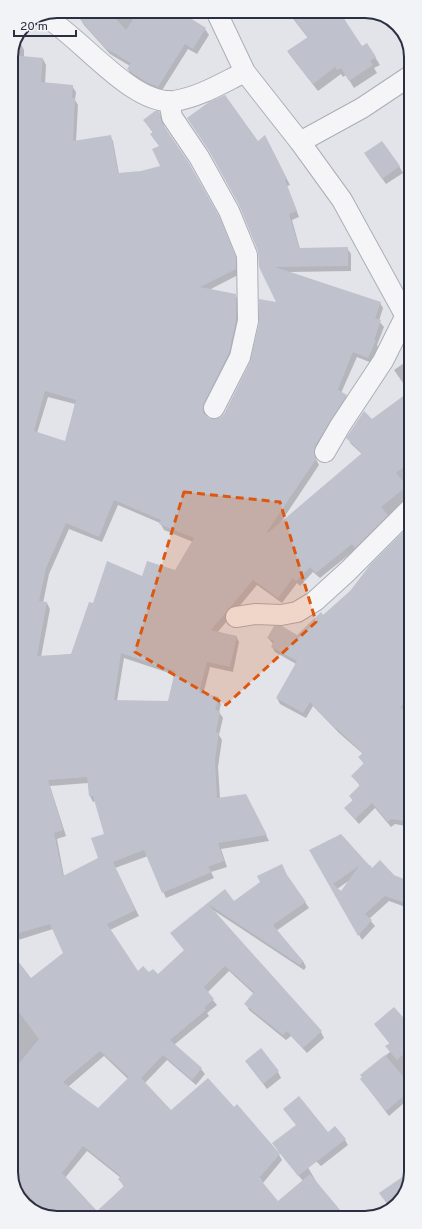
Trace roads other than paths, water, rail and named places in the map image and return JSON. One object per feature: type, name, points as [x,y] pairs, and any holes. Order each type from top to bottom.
[{"type":"street","points":[[219,18],[244,72],[300,142],[342,200],[404,314]]},
{"type":"street","points":[[50,19],[56,22],[108,68],[134,88],[156,99],[168,101],[189,98],[244,72]]},
{"type":"street","points":[[300,142],[350,115],[404,80]]},
{"type":"street","points":[[168,101],[172,117],[199,157],[229,211],[247,255],[248,321],[240,358],[214,408]]},
{"type":"street","points":[[325,452],[340,426],[404,328]]},
{"type":"street","points":[[236,617],[256,614],[281,615],[296,612],[315,601],[348,571],[404,515]]}]
